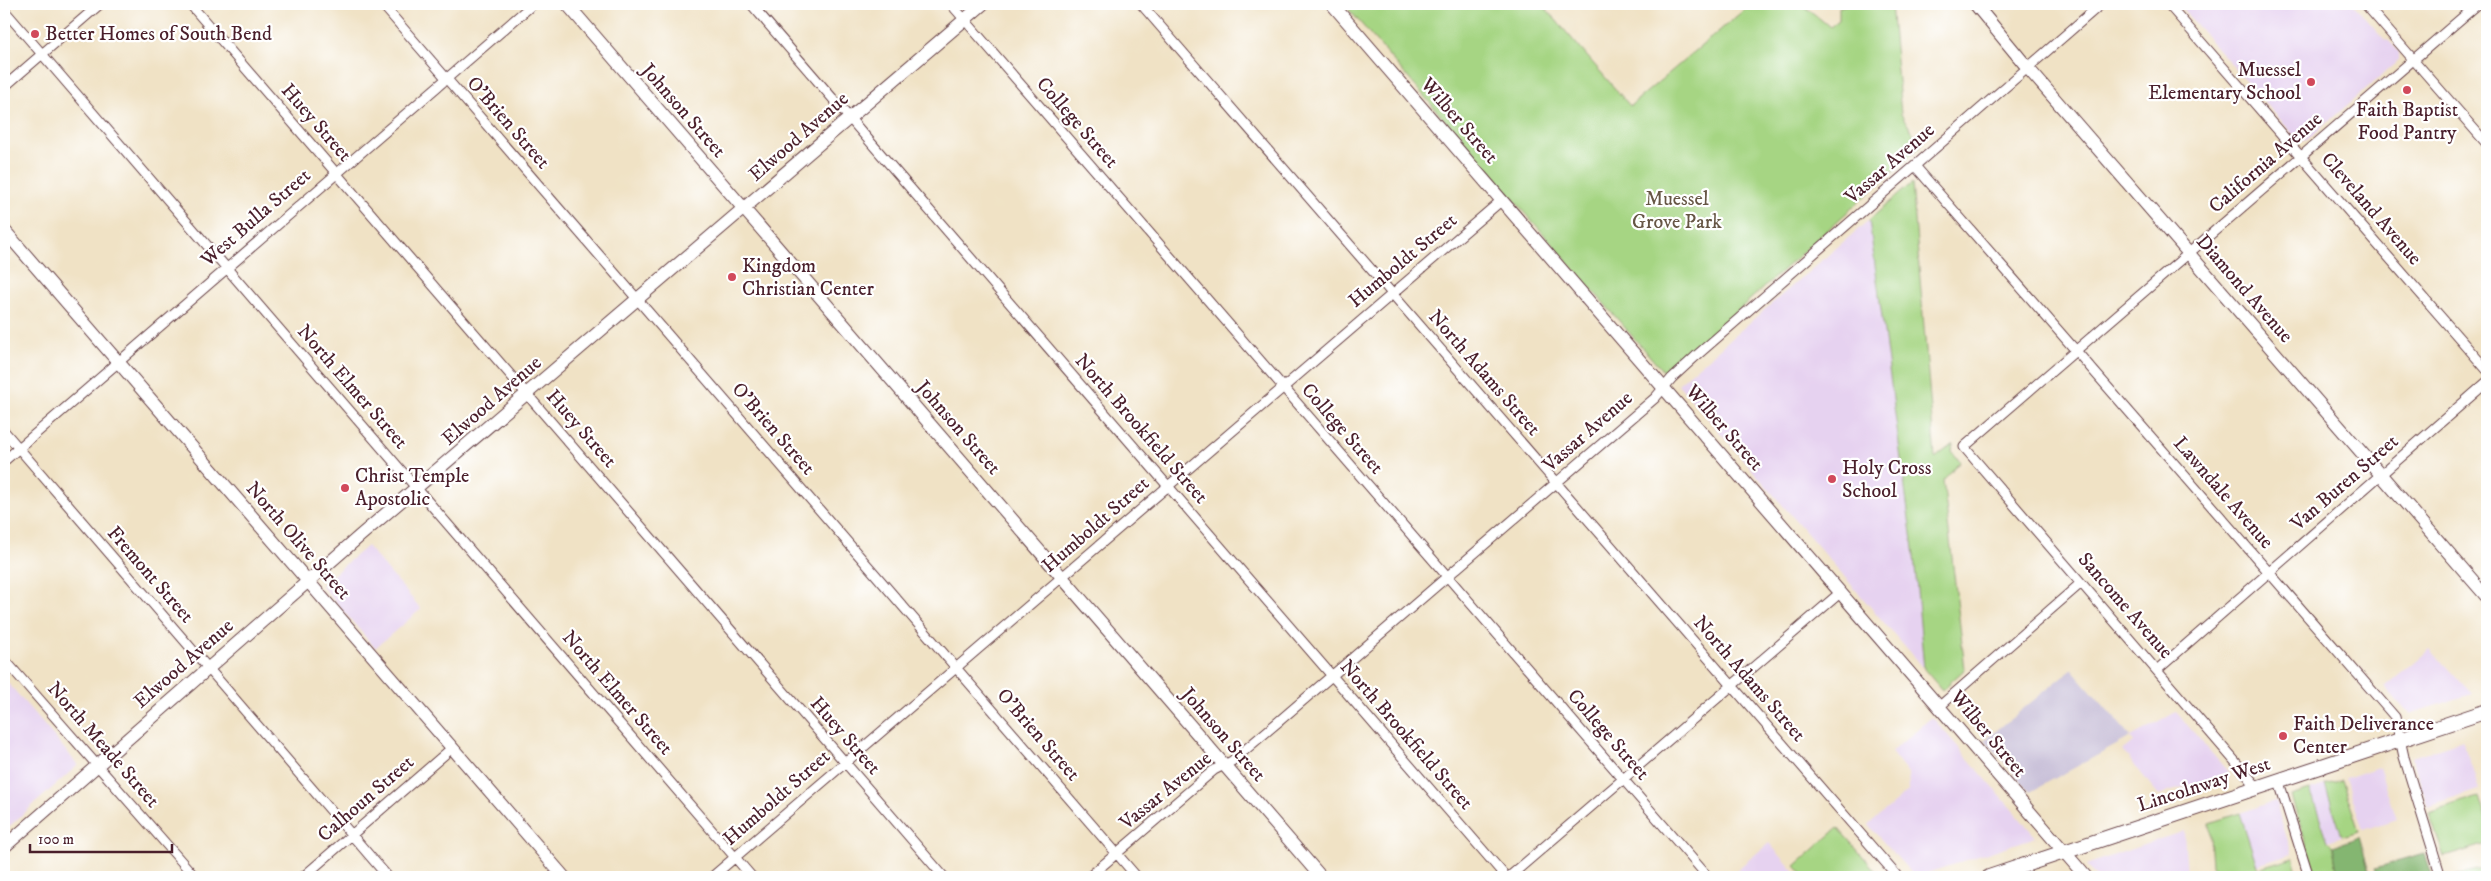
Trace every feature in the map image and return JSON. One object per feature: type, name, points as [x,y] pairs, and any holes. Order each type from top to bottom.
[{"type":"main road","name":"Lincolnway West","points":[[1989,877],[2279,782],[2487,711]]},
{"type":"street","points":[[4,87],[100,4]]},
{"type":"street","name":"Huey Street","points":[[190,4],[944,877]]},
{"type":"street","name":"O'Brien Street","points":[[382,4],[1137,877]]},
{"type":"street","name":"West Bulla Street","points":[[4,461],[226,267],[533,4]]},
{"type":"street","name":"Johnson Street","points":[[567,4],[743,210],[1322,877]]},
{"type":"street","name":"North Brookfield Street","points":[[751,4],[1507,877]]},
{"type":"street","name":"College Street","points":[[951,4],[1708,877]]},
{"type":"street","name":"Elwood Avenue","points":[[4,847],[308,582],[983,4]]},
{"type":"street","name":"North Adams Street","points":[[1141,4],[1898,877]]},
{"type":"street","name":"Wilber Street","points":[[1332,4],[2086,877]]},
{"type":"street","name":"Diamond Avenue","points":[[1975,4],[2027,68],[2487,596]]},
{"type":"street","name":"Vassar Avenue","points":[[1089,877],[1214,770],[1225,765],[1332,676],[1556,483],[1664,388],[1696,356],[2101,4]]},
{"type":"street","name":"Cleveland Avenue","points":[[2168,4],[2487,370]]},
{"type":"street","points":[[2365,4],[2487,144]]},
{"type":"street","name":"California Avenue","points":[[1964,447],[2478,4]]},
{"type":"street","name":"North Elmer Street","points":[[4,10],[752,877]]},
{"type":"street","name":"Lawndale Avenue","points":[[1915,166],[2395,718],[2404,757],[2441,877]]},
{"type":"street","name":"Humboldt Street","points":[[712,877],[1502,200]]},
{"type":"street","name":"North Olive Street","points":[[4,230],[564,877]]},
{"type":"street","name":"Van Buren Street","points":[[2157,670],[2487,382]]},
{"type":"street","name":"Fremont Street","points":[[4,431],[388,877]]},
{"type":"street","name":"Sancome Avenue","points":[[1964,447],[2258,788]]},
{"type":"street","points":[[1940,706],[2081,583]]},
{"type":"street","points":[[1507,877],[1841,592]]},
{"type":"street","name":"North Meade Street","points":[[4,659],[195,877]]},
{"type":"street","name":"Calhoun Street","points":[[303,877],[452,748]]},
{"type":"street","points":[[2279,782],[2309,877]]},
{"type":"shaded area","name":"Muessel Elementary School","points":[[2178,4],[2353,4],[2385,40],[2389,41],[2399,52],[2399,60],[2307,140],[2300,142]]},
{"type":"shaded area","name":"Holy Cross School","points":[[1869,220],[1914,556],[1924,669],[1678,384]]},
{"type":"shaded area","points":[[367,546],[421,609],[375,648],[321,585]]},
{"type":"shaded area","points":[[2430,649],[2471,694],[2409,714],[2385,687]]},
{"type":"shaded area","points":[[2072,669],[2131,737],[2030,792],[1985,740]]},
{"type":"shaded area","points":[[4,678],[78,765],[4,831]]},
{"type":"shaded area","points":[[2176,712],[2229,773],[2159,795],[2122,750],[2134,743],[2131,737]]},
{"type":"shaded area","points":[[1932,717],[2036,837],[1915,877],[1868,825],[1909,790],[1908,774],[1891,752]]},
{"type":"shaded area","points":[[2463,740],[2479,790],[2428,807],[2412,757]]},
{"type":"shaded area","points":[[2379,767],[2396,819],[2363,830],[2346,778]]},
{"type":"shaded area","points":[[2325,785],[2342,836],[2328,841],[2310,790]]},
{"type":"shaded area","points":[[2275,801],[2292,854],[2257,865],[2240,813]]},
{"type":"shaded area","points":[[2184,831],[2187,877],[2096,877],[2086,865]]},
{"type":"shaded area","points":[[1769,843],[1799,877],[1728,877]]},
{"type":"green space","name":"Muessel Grove Park","points":[[1344,4],[1542,4],[1630,106],[1751,4],[1802,4],[1830,27],[1839,20],[1839,7],[1850,4],[1891,4],[1901,114],[1921,146],[1666,375]]},
{"type":"green space","points":[[1912,183],[1935,458],[1953,444],[1952,451],[1960,462],[1943,480],[1965,669],[1942,690],[1924,669],[1914,556],[1869,220]]},
{"type":"green space","points":[[2342,780],[2359,831],[2342,836],[2325,785]]},
{"type":"green space","points":[[2310,790],[2328,841],[2333,846],[2338,877],[2317,877],[2291,796]]},
{"type":"green space","points":[[2479,797],[2487,823],[2487,844],[2444,857],[2429,813]]},
{"type":"green space","points":[[2240,813],[2258,869],[2293,858],[2299,877],[2225,877],[2216,871],[2212,865],[2209,823]]},
{"type":"green space","points":[[1838,828],[1881,877],[1805,877],[1795,866]]},
{"type":"green space","points":[[2359,837],[2371,877],[2338,877],[2333,846]]},
{"type":"green space","points":[[2424,854],[2432,877],[2378,877],[2375,868]]},
{"type":"green space","points":[[2487,869],[2487,877],[2450,877]]},
{"type":"place","name":"Better Homes of South Bend","points":[[35,34]]},
{"type":"place","name":"Muessel Elementary School","points":[[2311,82]]},
{"type":"place","name":"Faith Baptist Food Pantry","points":[[2407,90]]},
{"type":"place","name":"Kingdom Christian Center","points":[[732,277]]},
{"type":"place","name":"Holy Cross School","points":[[1832,479]]},
{"type":"place","name":"Christ Temple Apostolic","points":[[345,488]]},
{"type":"place","name":"Faith Deliverance Center","points":[[2283,736]]}]
